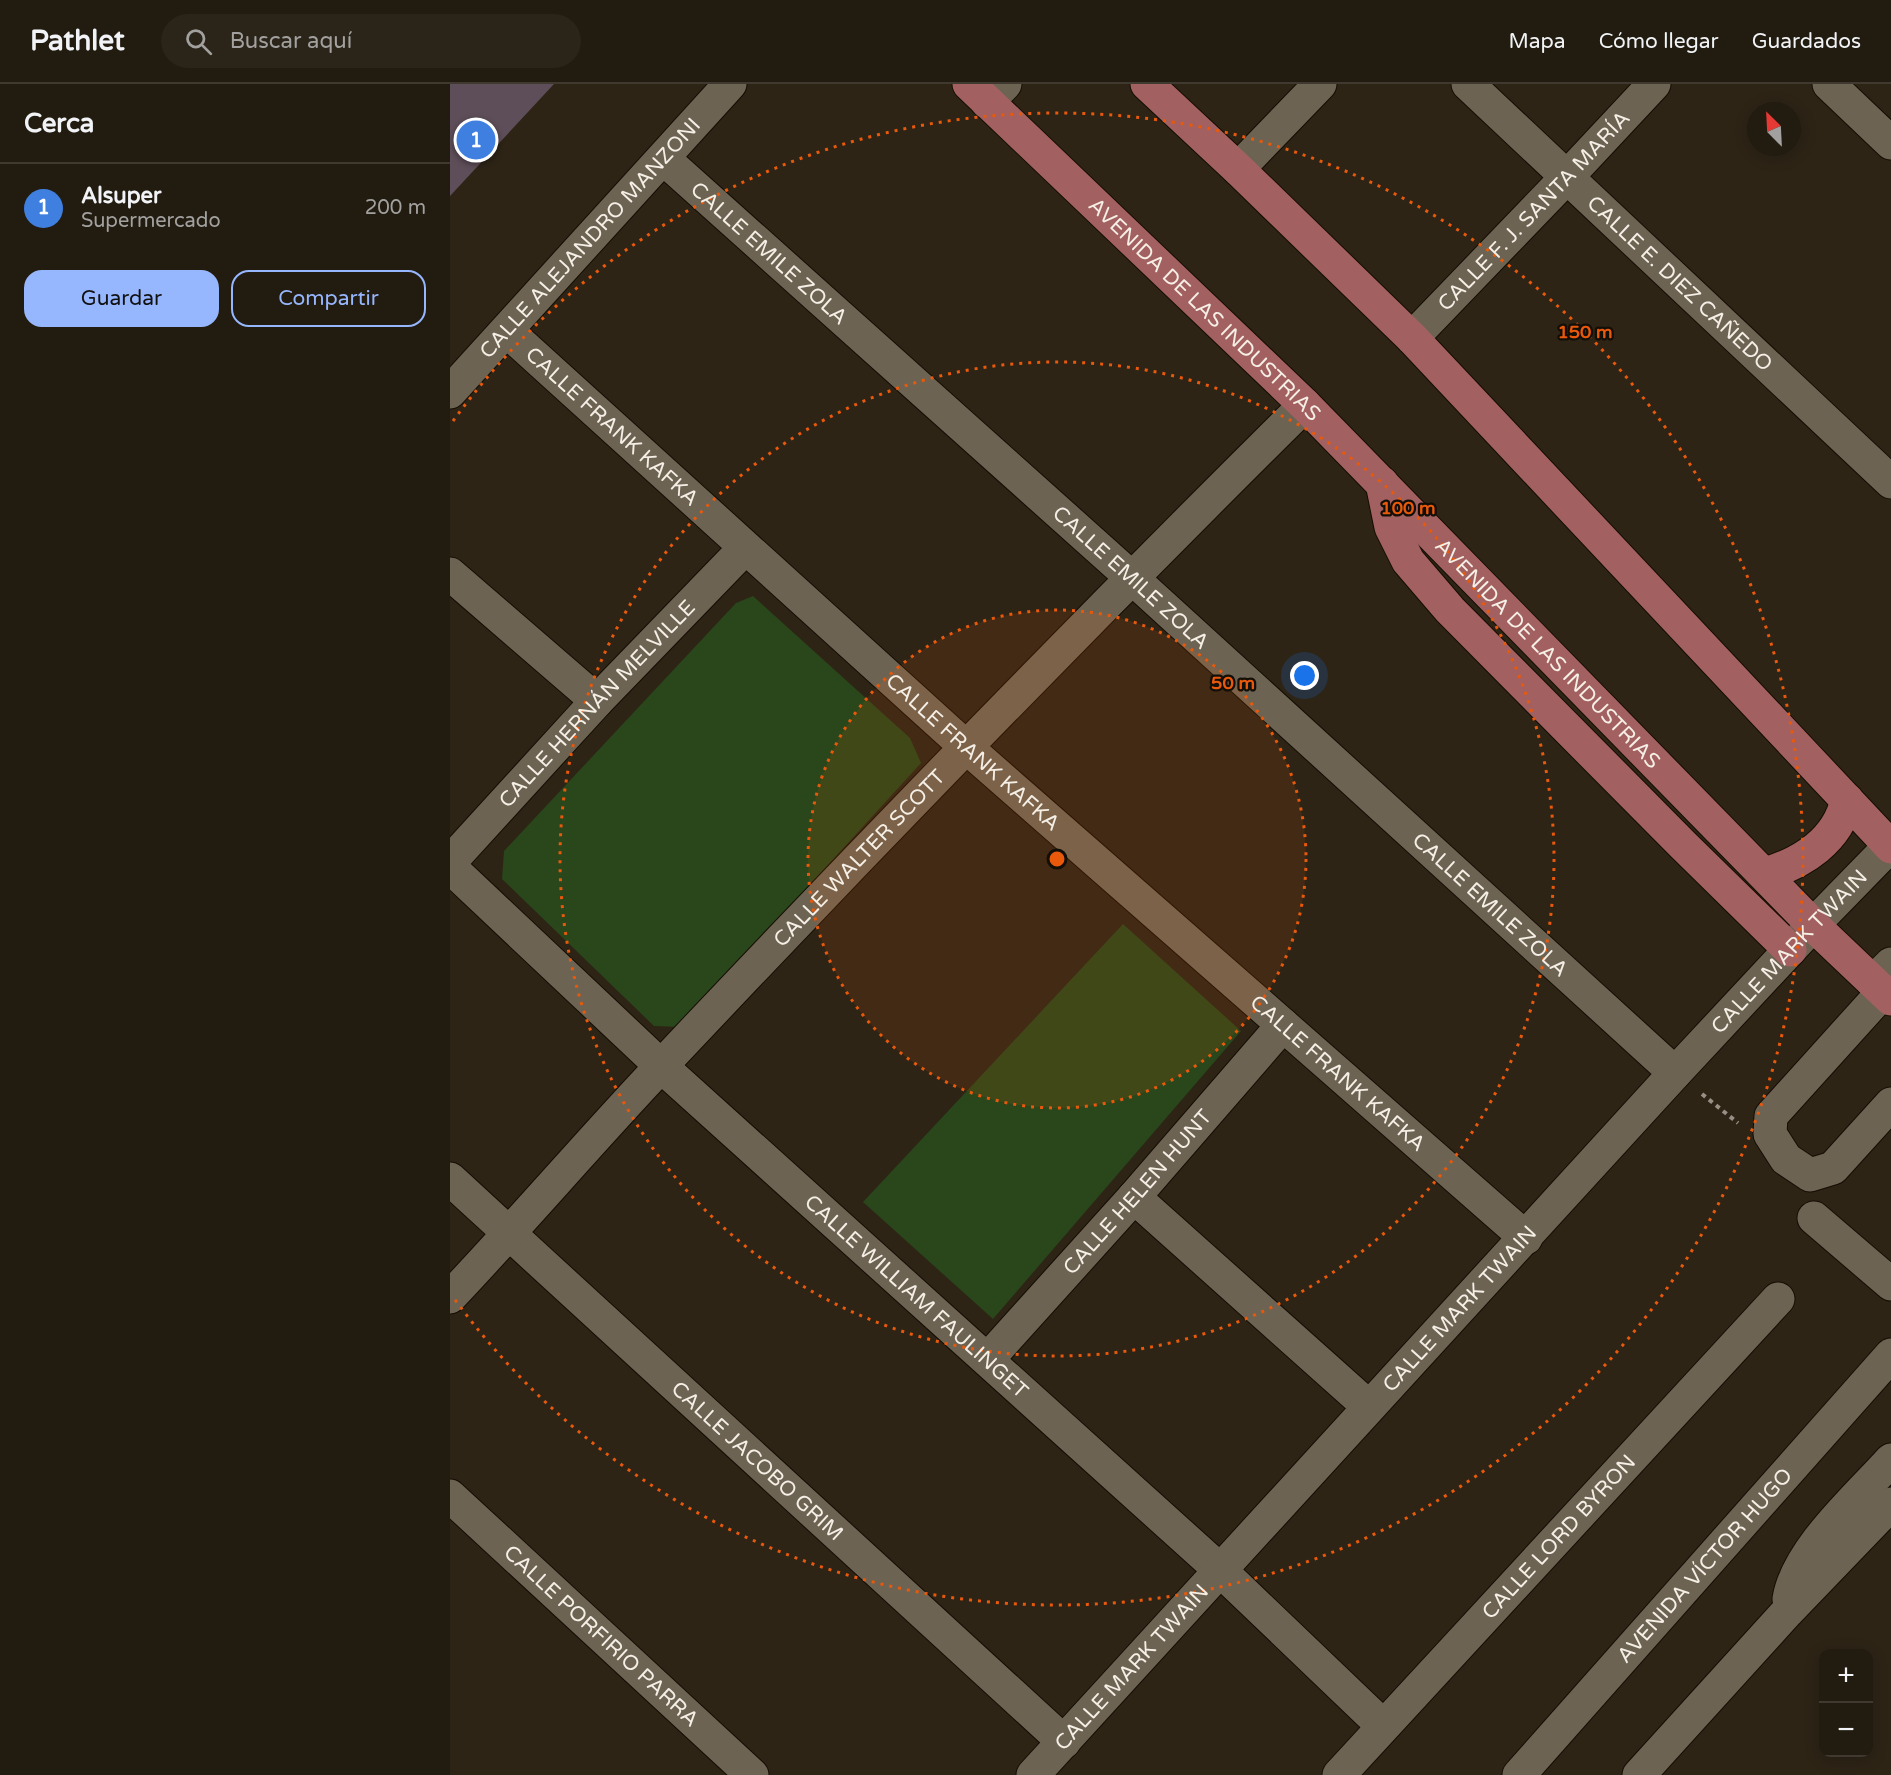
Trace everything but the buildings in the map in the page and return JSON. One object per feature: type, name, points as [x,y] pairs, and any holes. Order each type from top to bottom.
[{"type":"main road","points":[[1147,84],[1239,169],[1412,338],[1891,847]]},
{"type":"main road","name":"AVENIDA DE LAS INDUSTRIAS","points":[[987,90],[1305,405],[1766,874],[1813,925],[1885,984]]},
{"type":"main road","points":[[1382,483],[1391,527],[1408,561],[1450,610],[1790,950]]},
{"type":"main road","points":[[1766,874],[1784,869],[1815,850],[1835,830],[1843,816],[1846,800]]},
{"type":"street","name":"CALLE ALEJANDRO MANZONI","points":[[450,392],[730,84]]},
{"type":"street","points":[[1239,169],[1320,84]]},
{"type":"street","name":"CALLE E. DIEZ CAÑEDO","points":[[1468,84],[1891,482]]},
{"type":"street","name":"CALLE F. J. SANTA MARÍA","points":[[1412,338],[1654,84]]},
{"type":"street","points":[[1829,84],[1891,143]]},
{"type":"street","name":"CALLE EMILE ZOLA","points":[[664,159],[1132,578],[1675,1073]]},
{"type":"street","name":"CALLE FRANK KAFKA","points":[[507,331],[966,747],[1526,1238]]},
{"type":"street","name":"CALLE WALTER SCOTT","points":[[450,1297],[661,1066],[966,747],[1305,405]]},
{"type":"street","name":"CALLE HERNÁN MELVILLE","points":[[450,862],[597,701],[745,548]]},
{"type":"street","points":[[450,574],[597,701]]},
{"type":"street","name":"CALLE MARK TWAIN","points":[[1033,1775],[1675,1073],[1813,925],[1891,847]]},
{"type":"street","name":"CALLE WILLIAM FAULINGET","points":[[450,867],[661,1066],[1220,1570],[1383,1726]]},
{"type":"street","points":[[1885,984],[1771,1116],[1770,1134],[1786,1159],[1810,1174],[1833,1168],[1891,1104]]},
{"type":"street","name":"CALLE HELEN HUNT","points":[[988,1359],[1134,1197],[1283,1025]]},
{"type":"street","name":"CALLE JACOBO GRIM","points":[[450,1179],[1064,1742]]},
{"type":"street","points":[[1134,1197],[1369,1407]]},
{"type":"street","points":[[1814,1218],[1891,1284]]},
{"type":"street","name":"CALLE LORD BYRON","points":[[1339,1775],[1778,1299]]},
{"type":"street","name":"AVENIDA VÍCTOR HUGO","points":[[1519,1775],[1891,1355]]},
{"type":"street","points":[[1787,1612],[1791,1586],[1822,1536],[1891,1461]]},
{"type":"street","name":"CALLE PORFIRIO PARRA","points":[[450,1496],[739,1771]]},
{"type":"street","points":[[1639,1775],[1787,1612],[1891,1504]]},
{"type":"path","points":[[1675,1073],[1743,1127],[1770,1134]]},
{"type":"green space","points":[[753,596],[910,738],[921,763],[680,1027],[654,1026],[502,879],[504,851],[736,603]]},
{"type":"green space","points":[[1123,924],[1241,1031],[993,1319],[863,1202]]},
{"type":"place","name":"Alsuper","points":[[476,140]]}]
